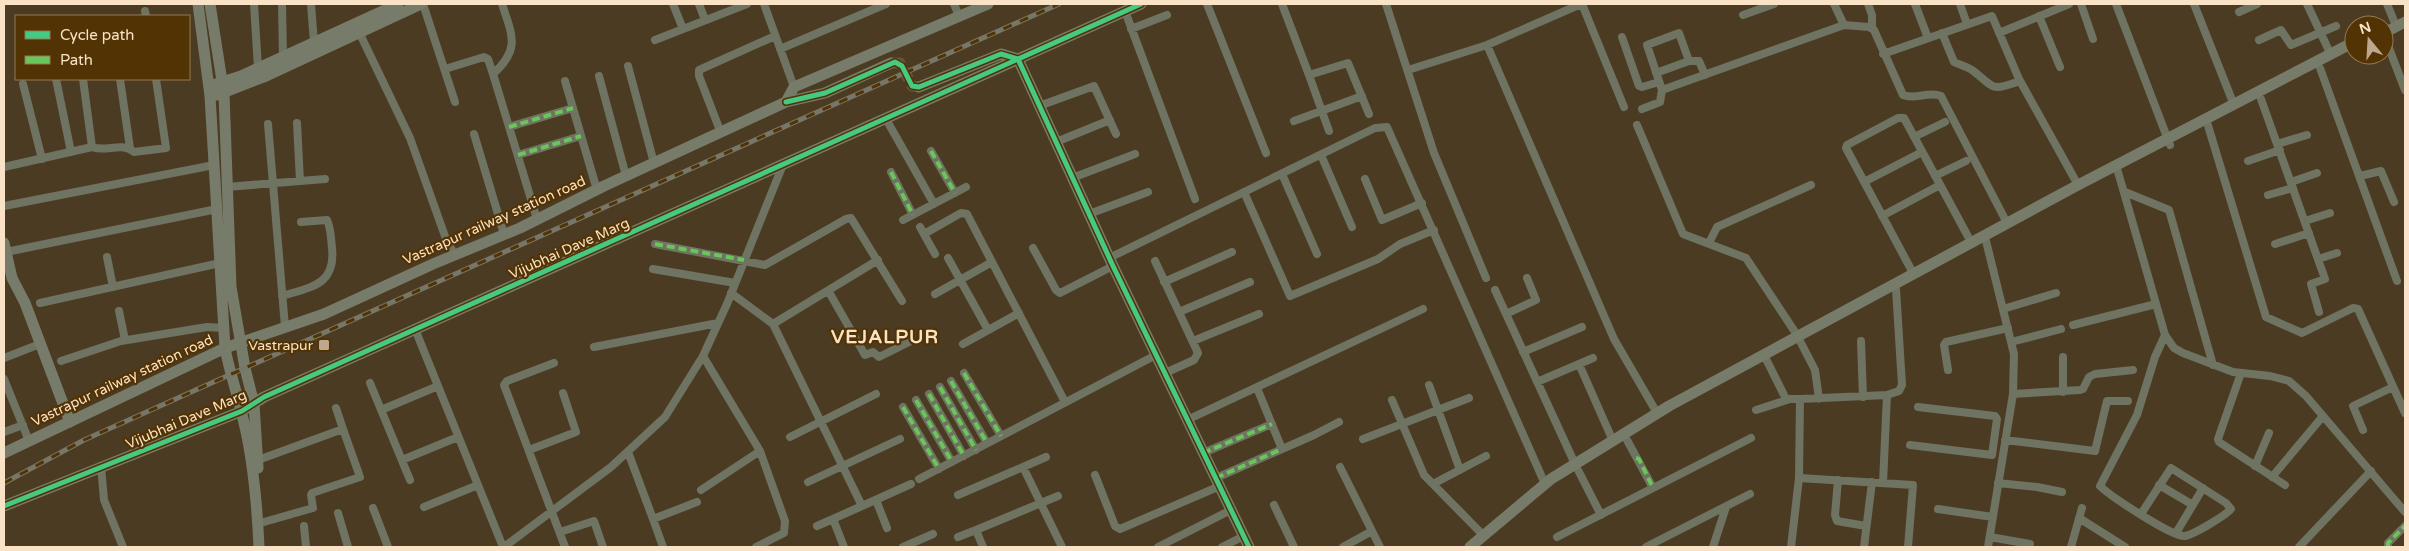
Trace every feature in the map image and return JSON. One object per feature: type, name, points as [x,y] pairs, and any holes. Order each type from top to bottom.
[{"type":"street","points":[[198,4],[210,91],[226,348],[230,375],[242,411],[252,467],[260,547]]},
{"type":"street","points":[[210,4],[223,88],[231,287],[240,342],[254,404],[266,547]]},
{"type":"street","points":[[254,4],[258,68]]},
{"type":"street","points":[[282,4],[283,57]]},
{"type":"street","points":[[311,4],[314,43]]},
{"type":"street","points":[[223,88],[258,68],[398,4]]},
{"type":"street","points":[[210,91],[223,88],[422,4],[455,102]]},
{"type":"street","points":[[493,74],[506,61],[513,47],[513,38],[502,4]]},
{"type":"street","points":[[673,4],[683,29]]},
{"type":"street","points":[[699,4],[705,20]]},
{"type":"street","points":[[655,40],[747,4]]},
{"type":"street","points":[[764,4],[794,87]]},
{"type":"street","points":[[780,50],[886,4]]},
{"type":"street","points":[[954,4],[959,16]]},
{"type":"street","points":[[786,102],[794,87],[988,4]]},
{"type":"street","name":"Vijubhai Dave Marg","points":[[4,506],[242,411],[264,398],[415,329],[782,167],[1141,4]]},
{"type":"street","points":[[1208,4],[1266,153]]},
{"type":"street","points":[[1282,4],[1329,131]]},
{"type":"street","points":[[1386,4],[1434,152],[1486,278]]},
{"type":"street","points":[[1408,70],[1487,45],[1581,4],[1624,107]]},
{"type":"street","points":[[1743,15],[1755,7],[1774,4]]},
{"type":"street","points":[[1834,4],[1844,25]]},
{"type":"street","points":[[1868,4],[1872,15],[1872,28],[1903,95],[1909,97],[1936,94],[1941,96],[2007,222]]},
{"type":"street","points":[[1915,4],[1928,38]]},
{"type":"street","points":[[1960,4],[1967,24]]},
{"type":"street","points":[[1999,33],[2070,4]]},
{"type":"street","points":[[2081,4],[2093,39]]},
{"type":"street","points":[[2116,4],[2169,142]]},
{"type":"street","points":[[2194,4],[2234,105]]},
{"type":"street","points":[[2239,12],[2256,4]]},
{"type":"street","points":[[2307,4],[2331,55]]},
{"type":"street","points":[[1124,11],[1195,199]]},
{"type":"street","points":[[2394,23],[2405,14]]},
{"type":"street","points":[[1132,29],[1166,15]]},
{"type":"street","points":[[1883,54],[1992,16],[2020,81],[2078,185]]},
{"type":"street","points":[[2039,16],[2060,68]]},
{"type":"street","points":[[1622,37],[1639,86],[1642,87],[1661,86],[1705,75],[1844,25],[1872,28]]},
{"type":"street","points":[[2259,40],[2281,30],[2291,45],[2336,26]]},
{"type":"street","points":[[359,32],[410,138],[446,239],[454,254]]},
{"type":"street","points":[[1642,109],[1660,102],[1661,86],[1647,45],[1678,33],[1689,61]]},
{"type":"street","points":[[1942,33],[1954,62],[1967,67],[1989,86],[2002,88],[2020,81]]},
{"type":"street","points":[[721,133],[699,76],[700,70],[776,36]]},
{"type":"street","points":[[1487,45],[1614,339],[1657,413]]},
{"type":"street","points":[[1481,547],[1576,467],[1613,440],[1657,413],[1896,289],[2117,168],[2207,122],[2234,105],[2344,48]]},
{"type":"street","points":[[919,88],[1001,54],[1018,59],[1111,262],[1249,547]]},
{"type":"street","points":[[2207,122],[2261,99],[2344,55]]},
{"type":"street","points":[[444,69],[484,57],[488,59],[537,219]]},
{"type":"street","points":[[1656,73],[1689,61],[1699,61],[1705,75]]},
{"type":"street","points":[[2394,61],[2405,90]]},
{"type":"street","points":[[1309,76],[1348,63],[1369,114]]},
{"type":"street","name":"Vastrapur railway station road","points":[[4,453],[226,348],[324,314],[454,254],[504,234],[786,102],[825,93],[891,64]]},
{"type":"street","points":[[628,66],[654,163]]},
{"type":"street","points":[[2320,68],[2397,281]]},
{"type":"street","points":[[599,76],[626,176]]},
{"type":"street","points":[[56,80],[72,152]]},
{"type":"street","points":[[83,80],[92,147]]},
{"type":"street","points":[[120,80],[130,148]]},
{"type":"street","points":[[4,167],[92,147],[130,148],[136,152],[166,148],[156,80]]},
{"type":"street","points":[[566,81],[597,190]]},
{"type":"street","points":[[23,84],[42,158]]},
{"type":"street","points":[[1039,106],[1094,86],[1116,134]]},
{"type":"street","points":[[1294,121],[1362,96]]},
{"type":"street","points":[[2261,99],[2325,279],[2311,285],[2319,312]]},
{"type":"street","points":[[509,127],[573,108]]},
{"type":"street","points":[[1912,273],[1846,148],[1847,145],[1900,117],[1904,118],[1971,242]]},
{"type":"street","points":[[886,119],[934,204]]},
{"type":"street","points":[[1056,142],[1110,120]]},
{"type":"street","points":[[1914,138],[1945,122]]},
{"type":"street","points":[[2207,122],[2266,317],[2302,333],[2356,308],[2405,413]]},
{"type":"street","points":[[297,123],[300,181]]},
{"type":"street","points":[[268,124],[285,327]]},
{"type":"street","points":[[1637,125],[1684,234],[1746,258],[1799,338],[1815,370],[1819,399]]},
{"type":"street","points":[[1033,248],[1056,290],[1060,292],[1111,262],[1244,192],[1375,128],[1387,127],[1422,202],[1544,484]]},
{"type":"street","points":[[474,134],[504,234]]},
{"type":"street","points":[[2248,161],[2307,135]]},
{"type":"street","points":[[518,155],[581,136]]},
{"type":"street","points":[[931,151],[955,193]]},
{"type":"street","points":[[1864,182],[1922,152]]},
{"type":"street","points":[[1072,178],[1135,154]]},
{"type":"street","points":[[1321,155],[1352,227]]},
{"type":"street","points":[[1935,176],[1966,161]]},
{"type":"street","points":[[4,206],[214,165]]},
{"type":"street","points":[[415,329],[503,547],[553,511],[628,452],[665,417],[703,356],[731,293],[782,167]]},
{"type":"street","points":[[1470,547],[1544,484],[1627,440],[1912,273],[2078,185],[2117,168]]},
{"type":"street","points":[[2117,168],[2164,335],[2174,348],[2213,365],[2241,373],[2270,376],[2289,381],[2306,396],[2405,512]]},
{"type":"street","points":[[891,172],[913,215]]},
{"type":"street","points":[[2360,176],[2381,172],[2394,202]]},
{"type":"street","points":[[1282,174],[1317,254]]},
{"type":"street","points":[[2268,196],[2317,174]]},
{"type":"street","points":[[228,187],[325,179]]},
{"type":"street","points":[[1365,179],[1382,220],[1422,202]]},
{"type":"street","points":[[1709,243],[1717,227],[1811,185]]},
{"type":"street","points":[[1882,216],[1940,185]]},
{"type":"street","points":[[903,220],[966,187]]},
{"type":"street","points":[[1089,214],[1148,192]]},
{"type":"street","points":[[1244,192],[1290,296],[1378,259],[1400,244],[1434,230]]},
{"type":"street","points":[[2125,192],[2169,210],[2213,365]]},
{"type":"street","points":[[70,422],[25,302],[8,279],[5,248],[217,209]]},
{"type":"street","points":[[924,234],[965,212],[1065,402]]},
{"type":"street","points":[[2305,222],[2330,213]]},
{"type":"street","points":[[655,244],[744,260],[761,265],[771,264],[848,218],[853,219],[902,300]]},
{"type":"street","points":[[282,296],[321,282],[333,261],[327,220],[301,222]]},
{"type":"street","points":[[920,227],[935,254]]},
{"type":"street","points":[[2275,244],[2309,233]]},
{"type":"street","points":[[1986,241],[2008,328],[2014,364],[2013,394],[1988,547]]},
{"type":"street","points":[[1164,282],[1232,252]]},
{"type":"street","points":[[2318,259],[2337,253]]},
{"type":"street","points":[[107,257],[113,287]]},
{"type":"street","points":[[948,258],[988,330]]},
{"type":"street","points":[[773,324],[878,260]]},
{"type":"street","points":[[1155,261],[1192,341],[1197,357],[1165,373]]},
{"type":"street","points":[[934,294],[992,262]]},
{"type":"street","points":[[40,304],[220,263]]},
{"type":"street","points":[[653,269],[735,283]]},
{"type":"street","points":[[1506,314],[1536,300],[1527,278]]},
{"type":"street","points":[[1179,312],[1250,282]]},
{"type":"street","points":[[1756,410],[1787,400],[1863,397],[1898,392],[1902,385],[1896,289]]},
{"type":"street","points":[[1495,290],[1576,467],[1601,515]]},
{"type":"street","points":[[828,292],[866,355],[873,352],[880,357],[911,341]]},
{"type":"street","points":[[731,293],[773,324],[862,506]]},
{"type":"street","points":[[2003,309],[2056,293]]},
{"type":"street","points":[[2073,325],[2156,304]]},
{"type":"street","points":[[1187,420],[1423,309]]},
{"type":"street","points":[[119,311],[125,340]]},
{"type":"street","points":[[963,344],[1019,313]]},
{"type":"street","points":[[1192,341],[1259,314]]},
{"type":"street","points":[[594,348],[718,323]]},
{"type":"street","points":[[60,360],[125,340],[207,327],[224,328]]},
{"type":"street","points":[[1523,352],[1582,327]]},
{"type":"street","points":[[1948,370],[1944,345],[1946,342],[2008,328]]},
{"type":"street","points":[[2011,342],[2061,329]]},
{"type":"street","points":[[2141,514],[2171,468],[2230,506],[2230,511],[2190,535],[2184,536],[2141,514],[2101,488],[2100,484],[2137,415],[2164,335]]},
{"type":"street","points":[[1861,341],[1863,397]]},
{"type":"street","points":[[4,358],[40,344]]},
{"type":"street","points":[[920,479],[1156,355]]},
{"type":"street","points":[[703,356],[760,451],[786,527],[784,533],[778,538],[756,547]]},
{"type":"street","points":[[1537,382],[1593,358]]},
{"type":"street","points":[[2063,358],[2063,392]]},
{"type":"street","points":[[1766,359],[1787,400]]},
{"type":"street","points":[[554,363],[504,383],[565,547]]},
{"type":"street","points":[[1579,364],[1613,440]]},
{"type":"street","points":[[2013,394],[2063,392],[2083,389],[2089,377],[2095,374],[2133,370]]},
{"type":"street","points":[[964,373],[1001,436]]},
{"type":"street","points":[[2241,373],[2218,439],[2220,444],[2285,485]]},
{"type":"street","points":[[4,379],[29,441]]},
{"type":"street","points":[[951,381],[987,443]]},
{"type":"street","points":[[370,383],[410,480]]},
{"type":"street","points":[[1429,385],[1460,470]]},
{"type":"street","points":[[381,410],[438,386]]},
{"type":"street","points":[[940,387],[976,450]]},
{"type":"street","points":[[2363,430],[2353,406],[2393,387]]},
{"type":"street","points":[[1257,388],[1282,449]]},
{"type":"street","points":[[529,450],[576,432],[563,393]]},
{"type":"street","points":[[790,437],[876,394]]},
{"type":"street","points":[[929,394],[964,456]]},
{"type":"street","points":[[1883,483],[1887,395]]},
{"type":"street","points":[[1363,439],[1469,398]]},
{"type":"street","points":[[1791,547],[1799,478],[1800,399]]},
{"type":"street","points":[[916,400],[952,462]]},
{"type":"street","points":[[1392,400],[1421,470],[1484,536]]},
{"type":"street","points":[[2004,440],[2095,450],[2107,401],[2128,401]]},
{"type":"street","points":[[904,406],[940,469]]},
{"type":"street","points":[[1910,445],[1990,456],[1996,416],[1918,407]]},
{"type":"street","points":[[264,522],[313,508],[312,493],[360,477],[336,408]]},
{"type":"street","points":[[2272,477],[2323,416]]},
{"type":"street","points":[[1095,475],[1115,526],[1120,529],[1338,422]]},
{"type":"street","points":[[1203,453],[1272,424]]},
{"type":"street","points":[[4,432],[23,425]]},
{"type":"street","points":[[1996,425],[2007,426]]},
{"type":"street","points":[[258,460],[344,429]]},
{"type":"street","points":[[2255,466],[2269,433]]},
{"type":"street","points":[[402,460],[458,437]]},
{"type":"street","points":[[1557,537],[1751,438]]},
{"type":"street","points":[[808,482],[900,439]]},
{"type":"street","points":[[1627,440],[1653,488]]},
{"type":"street","points":[[701,490],[760,451]]},
{"type":"street","points":[[628,452],[663,547]]},
{"type":"street","points":[[1433,484],[1486,456]]},
{"type":"street","points":[[958,495],[1046,457]]},
{"type":"street","points":[[101,466],[104,500],[123,547]]},
{"type":"street","points":[[1023,467],[1062,547]]},
{"type":"street","points":[[1340,467],[1380,547]]},
{"type":"street","points":[[2298,547],[2371,471]]},
{"type":"street","points":[[1799,478],[1911,485],[1914,487],[1908,547]]},
{"type":"street","points":[[1838,480],[1835,515],[1837,521],[1866,526]]},
{"type":"street","points":[[1864,547],[1872,482]]},
{"type":"street","points":[[817,526],[911,484]]},
{"type":"street","points":[[1998,484],[2037,487],[2062,492]]},
{"type":"street","points":[[424,506],[478,485]]},
{"type":"street","points":[[2160,485],[2193,505]]},
{"type":"street","points":[[2176,533],[2203,488]]},
{"type":"street","points":[[1646,547],[1750,494]]},
{"type":"street","points":[[958,537],[1058,496]]},
{"type":"street","points":[[876,500],[887,528]]},
{"type":"street","points":[[653,519],[697,502]]},
{"type":"street","points":[[1274,505],[1294,547]]},
{"type":"street","points":[[1713,547],[1726,507]]},
{"type":"street","points":[[373,508],[388,547]]},
{"type":"street","points":[[2071,547],[2082,508]]},
{"type":"street","points":[[1938,509],[1993,517]]},
{"type":"street","points":[[1158,547],[1231,510]]},
{"type":"street","points":[[338,513],[348,547]]},
{"type":"street","points":[[2079,518],[2125,547]]},
{"type":"street","points":[[833,519],[844,547]]},
{"type":"street","points":[[560,532],[594,520],[604,547]]},
{"type":"street","points":[[304,526],[306,547]]},
{"type":"street","points":[[2388,547],[2388,543],[2405,526]]},
{"type":"street","points":[[976,530],[983,547]]},
{"type":"street","points":[[1343,547],[1372,531]]},
{"type":"street","points":[[903,547],[933,534]]},
{"type":"street","points":[[1222,547],[1244,536]]},
{"type":"street","points":[[1990,537],[2030,544]]},
{"type":"tunnel","points":[[891,63],[900,63],[912,86],[919,87]]},
{"type":"railway","points":[[4,483],[84,440],[1059,4]]},
{"type":"marked path","points":[[509,127],[573,108]]},
{"type":"marked path","points":[[518,155],[581,136]]},
{"type":"marked path","points":[[931,151],[955,193]]},
{"type":"marked path","points":[[891,172],[913,215]]},
{"type":"marked path","points":[[655,244],[744,260]]},
{"type":"marked path","points":[[964,373],[1001,436]]},
{"type":"marked path","points":[[951,381],[987,443]]},
{"type":"marked path","points":[[940,387],[976,450]]},
{"type":"marked path","points":[[929,394],[964,456]]},
{"type":"marked path","points":[[916,400],[952,462]]},
{"type":"marked path","points":[[903,407],[939,469]]},
{"type":"marked path","points":[[1203,453],[1272,424]]},
{"type":"marked path","points":[[1216,478],[1282,449]]},
{"type":"marked path","points":[[1636,458],[1639,459],[1653,488]]},
{"type":"marked path","points":[[2388,547],[2388,543],[2405,526]]},
{"type":"cycle path","points":[[4,506],[242,411],[264,397],[1141,4]]},
{"type":"cycle path","points":[[786,102],[825,93],[895,62],[902,66],[912,86],[919,87],[1001,54],[1018,59],[1113,266],[1249,547]]},
{"type":"place","name":"Vastrapur","points":[[324,345]]},
{"type":"district","name":"VEJALPUR","points":[[885,336]]}]
